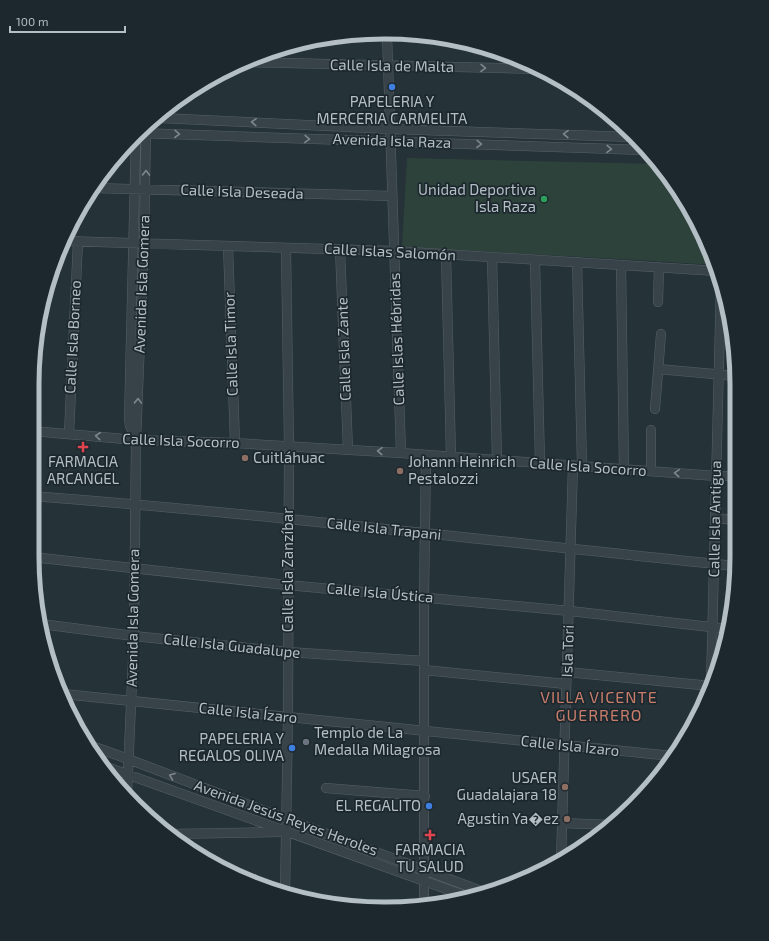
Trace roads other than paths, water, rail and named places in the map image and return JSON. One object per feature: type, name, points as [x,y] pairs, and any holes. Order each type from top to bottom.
[{"type":"street","name":"Calle Islas Hébridas","points":[[387,39],[401,453]]},
{"type":"street","name":"Calle Isla de Malta","points":[[259,62],[524,69]]},
{"type":"street","name":"Avenida Isla Raza","points":[[165,118],[390,129],[625,137]]},
{"type":"street","name":"Avenida Isla Raza","points":[[150,131],[638,150]]},
{"type":"street","name":"Avenida Isla Gomera","points":[[127,787],[134,636],[136,440],[146,189],[144,136]]},
{"type":"street","name":"Avenida Isla Gomera","points":[[136,145],[129,419],[130,426],[136,440]]},
{"type":"street","name":"Calle Isla Deseada","points":[[100,188],[392,196]]},
{"type":"street","name":"Calle Islas Salomón","points":[[70,241],[394,251],[711,271]]},
{"type":"street","name":"Calle Isla Borneo","points":[[69,434],[78,241]]},
{"type":"street","name":"Calle Isla Timor","points":[[228,246],[235,443]]},
{"type":"street","name":"Calle Isla Zanzíbar","points":[[285,887],[288,717],[287,585],[289,446],[286,248]]},
{"type":"street","name":"Calle Isla Zante","points":[[340,249],[348,449]]},
{"type":"street","points":[[446,254],[451,456]]},
{"type":"street","points":[[492,257],[497,460]]},
{"type":"street","points":[[534,260],[540,463]]},
{"type":"street","name":"Isla Tori","points":[[561,853],[566,684],[570,611],[570,549],[578,466],[577,262]]},
{"type":"street","points":[[621,265],[624,469]]},
{"type":"street","points":[[658,302],[659,267]]},
{"type":"street","name":"Calle Isla Antigua","points":[[712,669],[720,306]]},
{"type":"street","points":[[655,409],[661,334]]},
{"type":"street","points":[[658,369],[730,376]]},
{"type":"street","points":[[651,430],[651,471]]},
{"type":"street","name":"Calle Isla Socorro","points":[[39,432],[136,440],[235,443],[426,454],[730,476]]},
{"type":"street","points":[[424,900],[424,597],[426,454]]},
{"type":"street","name":"Calle Isla Trapani","points":[[39,497],[136,504],[425,532],[730,565]]},
{"type":"street","points":[[715,518],[730,519]]},
{"type":"street","name":"Calle Isla Ústica","points":[[39,558],[287,585],[570,611],[722,629]]},
{"type":"street","name":"Calle Isla Guadalupe","points":[[46,625],[134,636],[424,666],[566,684]]},
{"type":"street","points":[[567,672],[706,685]]},
{"type":"street","name":"Calle Isla Ízaro","points":[[68,695],[667,755]]},
{"type":"street","name":"Avenida Jesús Reyes Heroles","points":[[97,748],[477,889]]},
{"type":"street","name":"Avenida Jesús Reyes Heroles","points":[[111,768],[459,893]]},
{"type":"street","points":[[326,788],[424,796]]},
{"type":"street","points":[[562,823],[602,825]]},
{"type":"street","points":[[178,834],[286,831]]},
{"type":"place","name":"PAPELERIA Y MERCERIA CARMELITA","points":[[392,87]]},
{"type":"place","name":"Unidad Deportiva Isla Raza","points":[[544,199]]},
{"type":"place","name":"FARMACIA ARCANGEL","points":[[83,447]]},
{"type":"place","name":"Cuitláhuac","points":[[245,458]]},
{"type":"place","name":"Johann Heinrich Pestalozzi","points":[[400,471]]},
{"type":"place","name":"Templo de La Medalla Milagrosa","points":[[306,742]]},
{"type":"place","name":"PAPELERIA Y REGALOS OLIVA","points":[[292,748]]},
{"type":"place","name":"USAER Guadalajara 18","points":[[565,787]]},
{"type":"place","name":"EL REGALITO","points":[[429,806]]},
{"type":"place","name":"Agustin Ya�ez","points":[[567,819]]},
{"type":"place","name":"FARMACIA TU SALUD","points":[[430,835]]},
{"type":"district","name":"VILLA VICENTE GUERRERO","points":[[599,706]]}]
